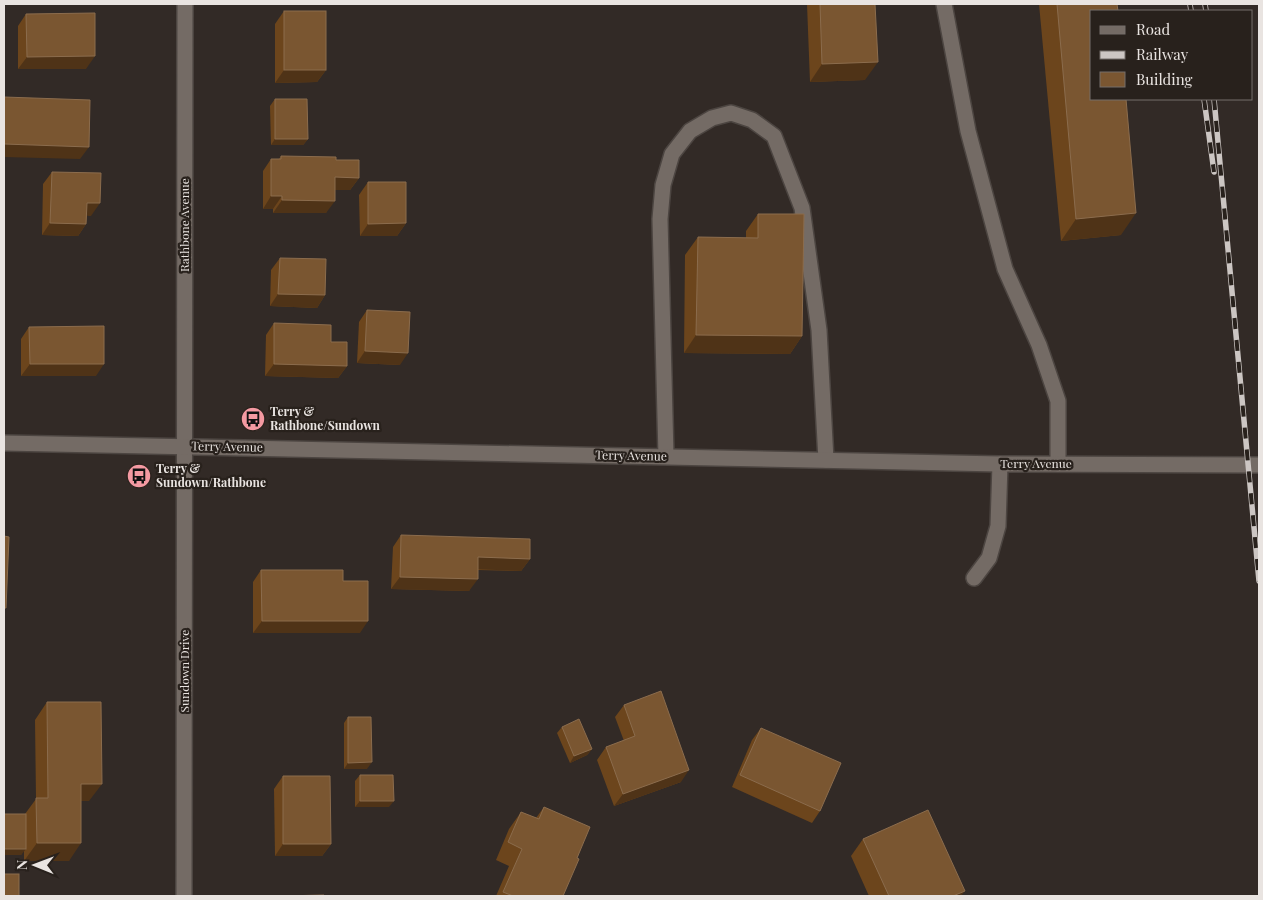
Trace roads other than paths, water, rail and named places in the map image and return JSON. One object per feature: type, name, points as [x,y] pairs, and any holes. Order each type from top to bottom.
[{"type":"street","name":"Rathbone Avenue","points":[[185,4],[186,446]]},
{"type":"street","points":[[944,4],[968,130],[1005,269],[1039,346],[1058,401],[1058,464]]},
{"type":"street","points":[[666,456],[660,235],[663,185],[672,154],[690,131],[712,118],[731,113],[752,120],[774,136],[802,208],[819,330],[826,460]]},
{"type":"street","name":"Terry Avenue","points":[[4,443],[1000,464],[1259,465]]},
{"type":"street","name":"Sundown Drive","points":[[184,896],[186,446]]},
{"type":"street","points":[[974,578],[989,558],[998,526],[1000,464]]},
{"type":"railway","points":[[1190,4],[1191,10]]},
{"type":"railway","points":[[1205,4],[1206,10]]},
{"type":"railway","points":[[1204,100],[1214,172]]},
{"type":"railway","points":[[1214,100],[1259,581]]},
{"type":"place","name":"Terry & Rathbone/Sundown","points":[[253,419]]},
{"type":"place","name":"Terry & Sundown/Rathbone","points":[[139,476]]}]
